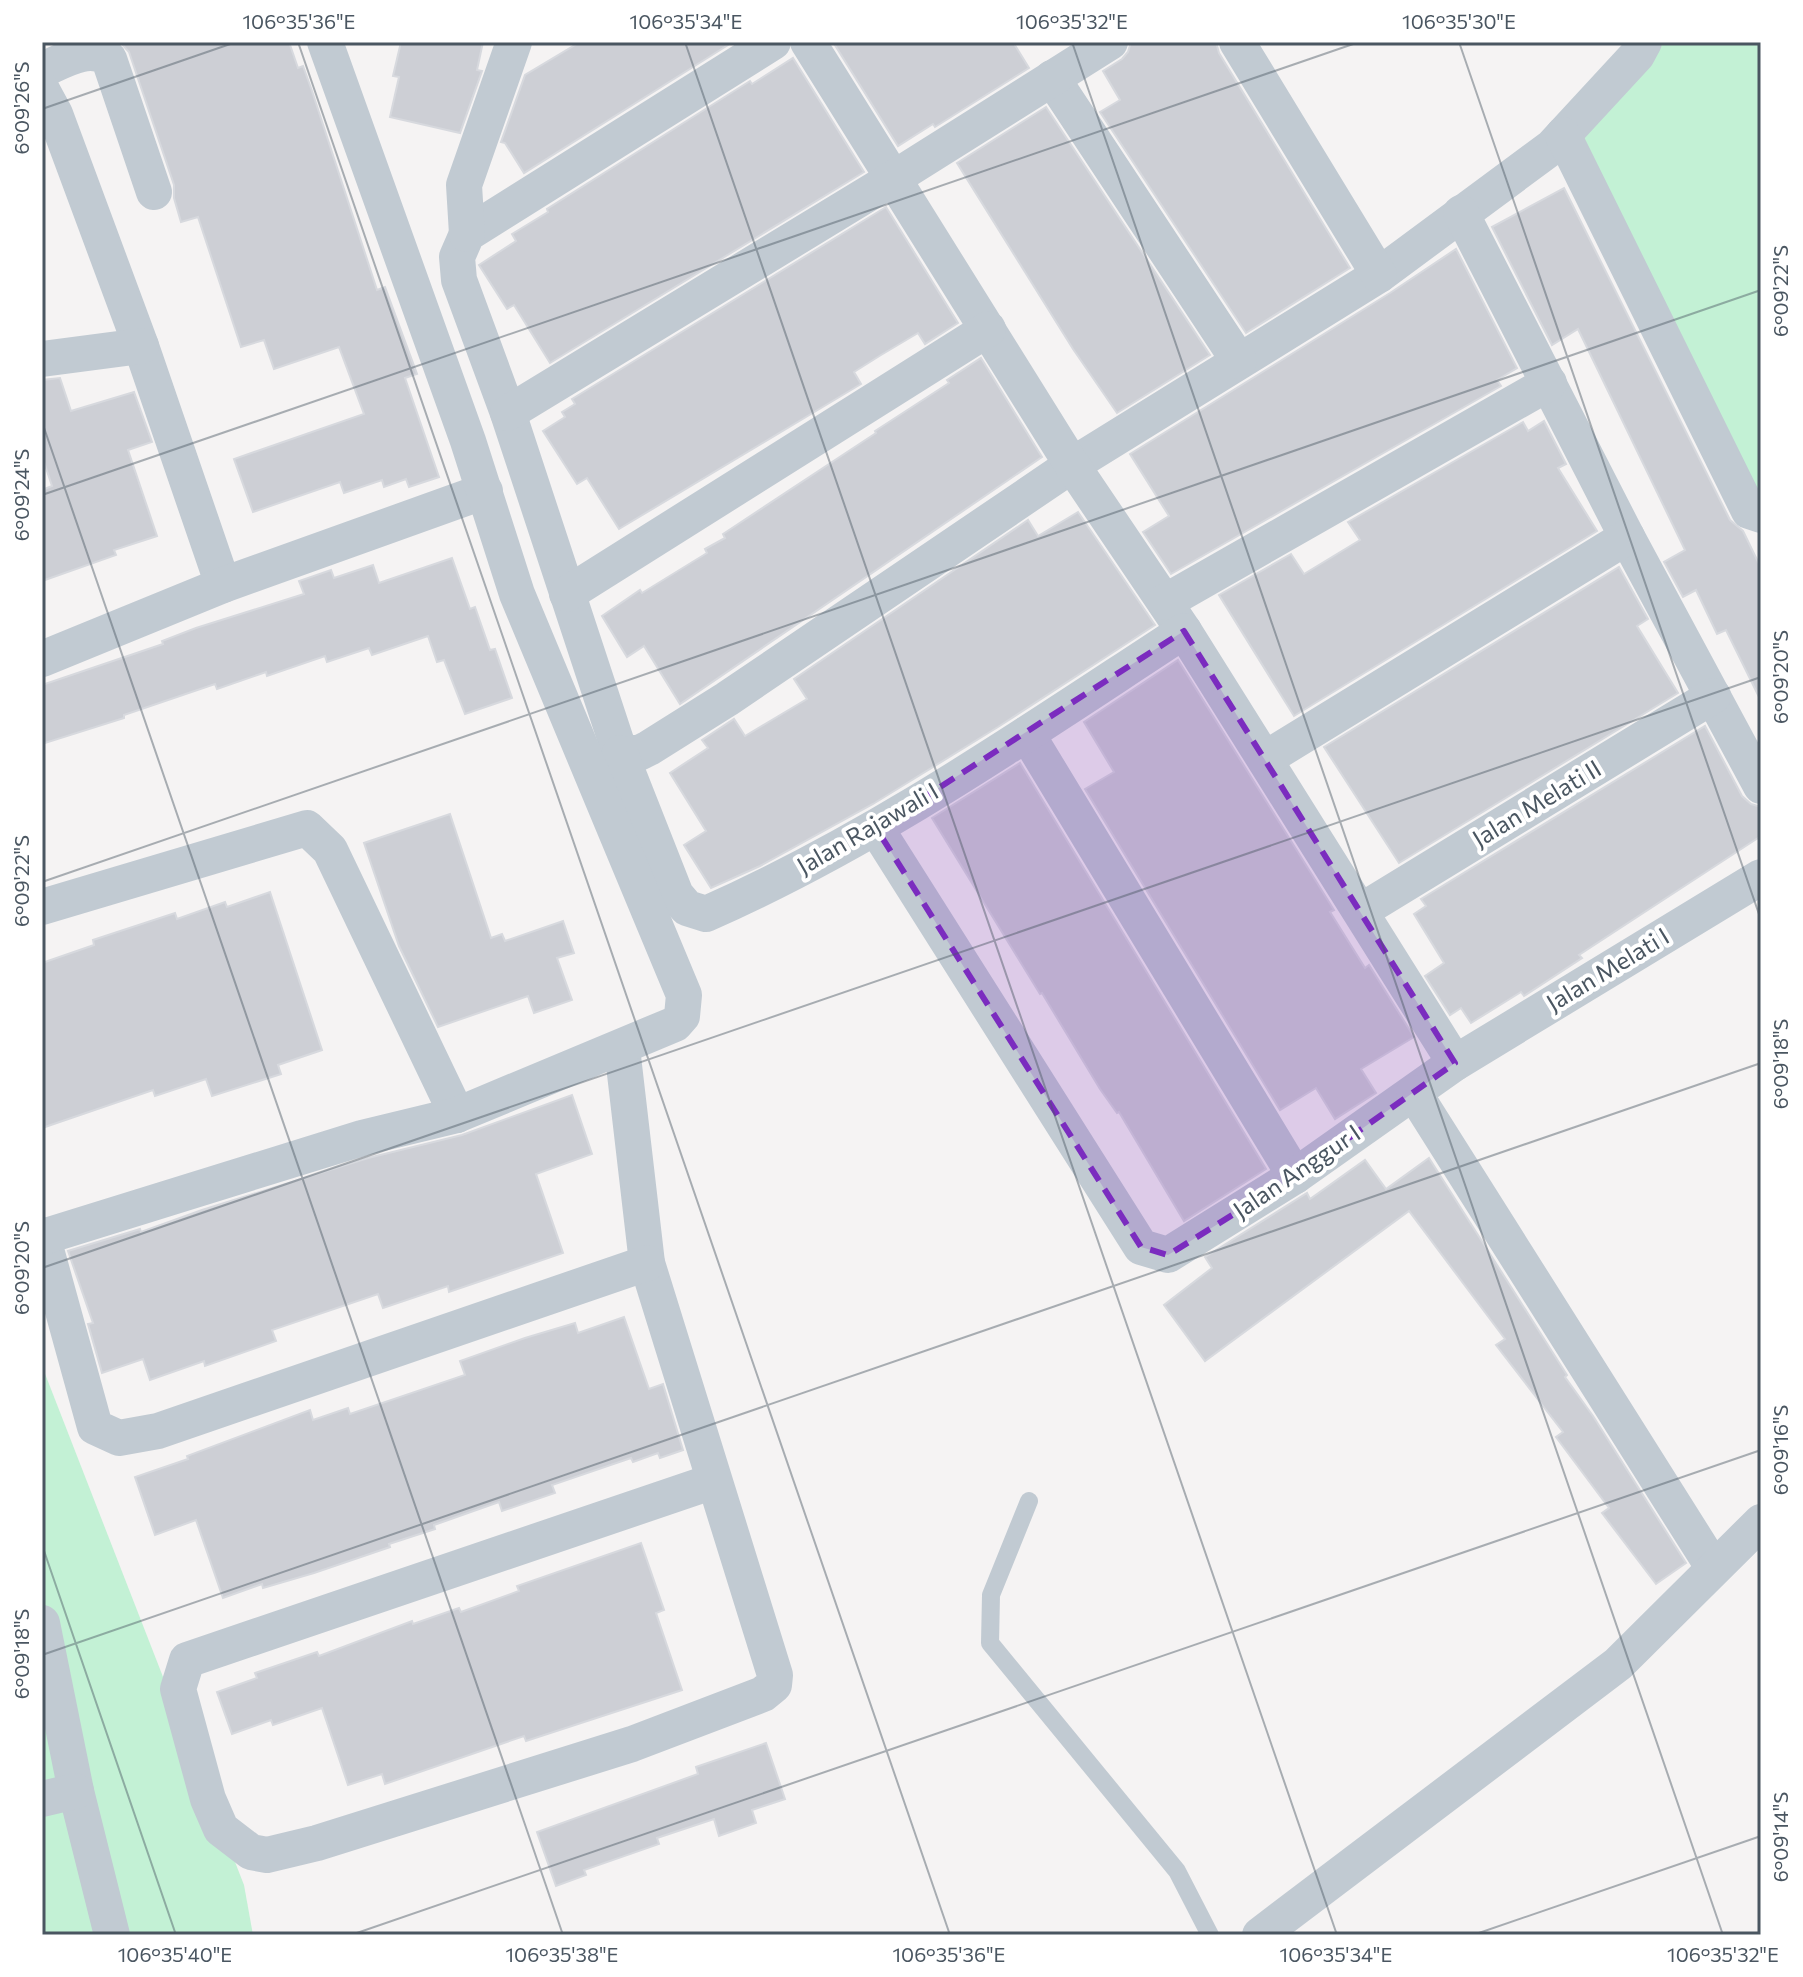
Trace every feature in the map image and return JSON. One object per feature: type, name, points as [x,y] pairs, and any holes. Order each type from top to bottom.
[{"type":"street","points":[[467,234],[464,185],[514,42]]},
{"type":"street","points":[[773,42],[467,234],[459,249],[456,266],[620,753],[639,753],[727,699],[1072,465],[1379,275],[1552,147],[1637,55],[1644,42]]},
{"type":"street","points":[[808,42],[1072,465],[1175,616],[1455,1063]]},
{"type":"street","points":[[508,413],[894,178],[1110,42]]},
{"type":"street","points":[[1237,42],[1379,275]]},
{"type":"street","points":[[335,51],[517,594],[684,995],[682,1016],[675,1024],[622,1048],[457,1115],[362,1138],[42,1236],[95,1427],[119,1438],[158,1431],[647,1263]]},
{"type":"street","points":[[42,70],[85,53],[93,52],[109,59],[154,192]]},
{"type":"street","points":[[1052,78],[1239,361]]},
{"type":"street","points":[[42,90],[55,114],[141,346],[223,585]]},
{"type":"street","points":[[1563,135],[1749,511],[1761,515]]},
{"type":"street","points":[[1461,213],[1627,537],[1761,786]]},
{"type":"street","points":[[567,594],[988,329]]},
{"type":"street","points":[[42,359],[141,346]]},
{"type":"street","name":"Jalan Rajawali I","points":[[620,753],[676,895],[687,908],[706,914],[756,892],[876,828],[1027,734],[1175,616],[1549,383]]},
{"type":"street","points":[[42,659],[223,585],[485,491]]},
{"type":"street","points":[[1265,759],[1627,537]]},
{"type":"street","name":"Jalan Melati II","points":[[1361,911],[1713,696]]},
{"type":"street","points":[[1027,734],[1295,1176]]},
{"type":"street","points":[[42,907],[307,828],[330,850],[457,1115]]},
{"type":"street","name":"Jalan Anggur I","points":[[876,828],[1141,1247],[1168,1255],[1295,1176],[1414,1093]]},
{"type":"street","name":"Jalan Melati I","points":[[1414,1093],[1455,1063],[1761,877]]},
{"type":"street","points":[[622,1048],[647,1263],[775,1675],[774,1685],[769,1691],[632,1744],[317,1843],[267,1855],[251,1852],[221,1829],[208,1799],[178,1689],[187,1660],[714,1481]]},
{"type":"street","points":[[1414,1093],[1713,1567]]},
{"type":"street","points":[[1260,1935],[1618,1664],[1761,1522]]},
{"type":"street","points":[[42,1623],[59,1795],[112,1935]]},
{"type":"lane","points":[[1029,1501],[991,1595],[990,1643],[1177,1871],[1210,1935]]},
{"type":"highlighted area","points":[[1184,631],[1455,1063],[1295,1176],[1168,1255],[1141,1247],[876,828]]},
{"type":"green space","points":[[1657,42],[1761,42],[1761,508],[1570,117]]},
{"type":"green space","points":[[42,1366],[244,1885],[253,1935],[42,1935]]},
{"type":"building","points":[[120,42],[289,42],[298,68],[303,66],[312,91],[377,290],[385,287],[417,374],[405,378],[439,477],[409,487],[406,479],[384,487],[382,480],[344,493],[340,482],[253,512],[234,459],[364,414],[339,347],[274,369],[264,340],[241,347],[198,217],[181,222],[174,198],[174,185],[129,52]]},
{"type":"building","points":[[401,42],[483,42],[477,70],[482,71],[460,133],[390,117],[399,77],[393,76]]},
{"type":"building","points":[[580,42],[726,42],[728,45],[524,173],[505,143],[501,142],[525,75]]},
{"type":"building","points":[[833,42],[1013,42],[1029,68],[935,127],[933,124],[898,146]]},
{"type":"building","points":[[1131,42],[1216,42],[1219,53],[1350,268],[1246,333],[1100,112],[1120,100],[1103,71],[1122,59]]},
{"type":"building","points":[[793,58],[864,172],[550,363],[514,305],[507,309],[479,265],[516,241],[512,234],[548,212],[547,209],[750,81],[752,84]]},
{"type":"building","points":[[1046,107],[1210,355],[1117,413],[1073,349],[957,163]]},
{"type":"building","points":[[1564,188],[1730,520],[1743,531],[1761,568],[1761,701],[1726,630],[1717,634],[1696,590],[1683,597],[1664,562],[1685,550],[1578,329],[1552,345],[1492,227]]},
{"type":"building","points":[[886,207],[958,323],[925,344],[918,333],[881,355],[854,372],[861,384],[619,529],[587,478],[577,484],[543,431],[565,417],[562,412],[575,404],[572,399]]},
{"type":"building","points":[[1456,249],[1517,368],[1497,380],[1501,386],[1171,574],[1143,532],[1169,516],[1130,454]]},
{"type":"building","points":[[981,358],[1042,457],[680,704],[644,646],[627,657],[602,616],[640,590],[642,593],[707,553],[705,549],[725,538],[723,534],[876,433]]},
{"type":"building","points":[[60,378],[71,411],[134,392],[152,442],[128,450],[157,536],[114,550],[116,555],[42,581],[42,490],[52,486],[42,456],[42,380]]},
{"type":"building","points":[[1544,421],[1566,464],[1558,468],[1597,531],[1294,716],[1219,595],[1291,554],[1304,574],[1360,540],[1348,522],[1523,422],[1528,431]]},
{"type":"building","points":[[1078,512],[1155,625],[873,804],[760,866],[711,888],[684,845],[706,831],[670,773],[708,748],[702,740],[734,719],[745,736],[807,699],[794,679],[1028,520],[1038,536]]},
{"type":"building","points":[[452,558],[470,609],[475,607],[490,650],[495,649],[512,698],[465,714],[444,660],[437,662],[428,636],[372,655],[369,648],[327,662],[325,656],[217,689],[215,684],[42,744],[42,685],[163,644],[162,641],[196,628],[304,594],[299,581],[331,570],[334,578],[373,565],[379,583]]},
{"type":"building","points":[[1619,567],[1648,619],[1637,626],[1678,693],[1399,863],[1324,747]]},
{"type":"building","points":[[1178,660],[1334,910],[1330,912],[1365,968],[1369,965],[1414,1037],[1361,1069],[1376,1093],[1335,1119],[1316,1088],[1280,1110],[1085,789],[1114,772],[1084,722]]},
{"type":"building","points":[[1705,726],[1742,796],[1751,804],[1761,807],[1761,836],[1579,955],[1582,958],[1524,996],[1521,992],[1471,1023],[1461,1008],[1450,1015],[1425,976],[1444,963],[1414,914],[1426,906],[1421,899]]},
{"type":"building","points":[[1020,763],[1266,1169],[1184,1221],[1119,1112],[1100,1089],[932,818]]},
{"type":"building","points":[[450,814],[491,938],[502,934],[505,941],[563,921],[574,953],[557,958],[572,1000],[534,1013],[528,996],[438,1027],[399,946],[364,843]]},
{"type":"building","points":[[270,892],[322,1050],[278,1065],[281,1074],[212,1096],[206,1079],[155,1096],[153,1090],[42,1128],[42,963],[94,945],[93,940],[175,913],[177,919],[225,902],[227,907]]},
{"type":"building","points":[[572,1095],[592,1154],[536,1174],[563,1253],[449,1292],[448,1286],[383,1308],[378,1294],[272,1330],[276,1341],[205,1366],[204,1361],[150,1380],[143,1359],[102,1373],[88,1324],[93,1323],[68,1251],[140,1229],[141,1232],[368,1158],[462,1135]]},
{"type":"building","points":[[1429,1158],[1567,1375],[1565,1377],[1686,1563],[1656,1584],[1602,1513],[1609,1508],[1556,1437],[1563,1432],[1496,1345],[1505,1339],[1409,1211],[1205,1361],[1164,1305],[1212,1268],[1205,1257],[1307,1193],[1310,1199],[1365,1160],[1386,1189]]},
{"type":"building","points":[[624,1317],[649,1389],[663,1384],[683,1450],[660,1458],[658,1453],[633,1462],[631,1458],[552,1485],[555,1493],[502,1511],[499,1502],[434,1525],[435,1529],[389,1544],[390,1547],[314,1573],[263,1588],[262,1584],[223,1598],[196,1520],[155,1535],[135,1477],[310,1410],[313,1420],[348,1408],[350,1414],[465,1375],[460,1361],[525,1338],[575,1323],[578,1333]]},
{"type":"building","points":[[641,1543],[664,1610],[656,1613],[682,1690],[526,1741],[524,1736],[385,1784],[382,1774],[348,1785],[322,1708],[273,1725],[271,1720],[232,1734],[217,1692],[257,1678],[255,1673],[317,1652],[319,1656],[412,1621],[413,1624],[459,1608],[461,1612],[519,1591],[517,1586]]},
{"type":"building","points":[[766,1743],[785,1799],[752,1810],[756,1823],[719,1836],[714,1819],[657,1838],[659,1844],[584,1870],[586,1875],[556,1886],[537,1832],[698,1774],[696,1767]]}]
